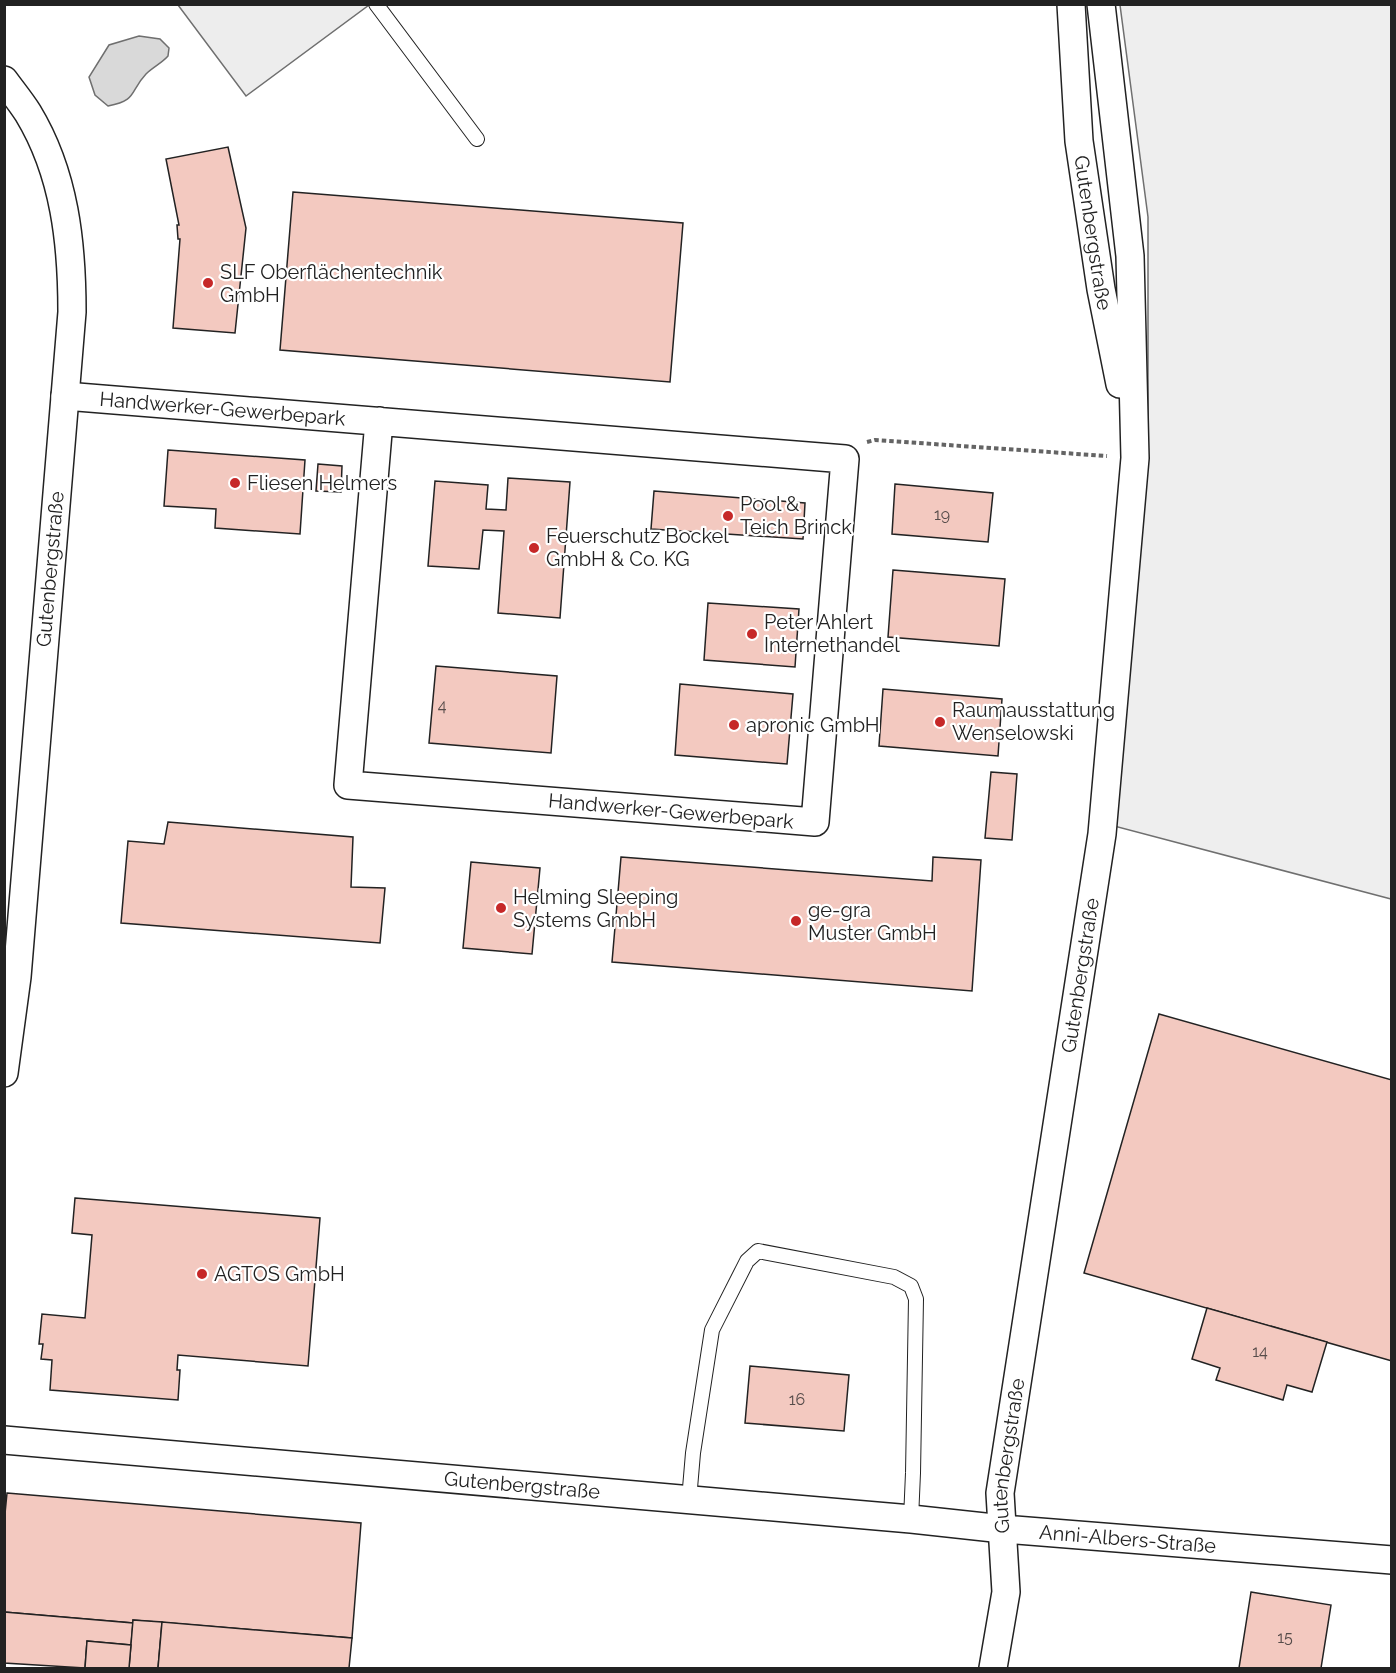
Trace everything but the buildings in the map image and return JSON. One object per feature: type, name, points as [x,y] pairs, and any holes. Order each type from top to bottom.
[{"type":"street","name":"Gutenbergstraße","points":[[1071,4],[1079,141],[1101,289],[1135,458]]},
{"type":"street","name":"Gutenbergstraße","points":[[4,1440],[1003,1529],[1000,1493],[1102,834],[1135,458],[1130,256],[1101,4]]},
{"type":"street","name":"Gutenbergstraße","points":[[4,80],[29,114],[49,158],[62,196],[71,263],[72,312],[17,977],[4,1073]]},
{"type":"street","name":"Handwerker-Gewerbepark","points":[[65,396],[845,459],[815,822],[348,785],[379,422]]},
{"type":"street","name":"Anni-Albers-Straße","points":[[1003,1529],[1392,1560]]},
{"type":"street","points":[[993,1668],[1006,1592],[1003,1529]]},
{"type":"lane","points":[[376,4],[477,139]]},
{"type":"lane","points":[[689,1500],[693,1453],[712,1330],[747,1260],[758,1251],[894,1277],[910,1286],[915,1299],[911,1519]]},
{"type":"path","points":[[845,459],[864,443],[875,440],[1135,458]]},
{"type":"shaded area","points":[[178,5],[369,5],[246,96]]},
{"type":"shaded area","points":[[1120,5],[1391,5],[1391,899],[1114,826],[1148,463],[1148,217]]},
{"type":"shaded area","points":[[139,36],[160,39],[169,48],[168,56],[146,74],[129,98],[108,106],[95,95],[89,77],[109,45]]},
{"type":"place","name":"SLF Oberflächentechnik GmbH","points":[[208,283]]},
{"type":"place","name":"Fliesen Helmers","points":[[235,483]]},
{"type":"place","name":"Pool & Teich Brinck","points":[[728,516]]},
{"type":"place","name":"Feuerschutz Bockel GmbH & Co. KG","points":[[534,548]]},
{"type":"place","name":"Peter Ahlert Internethandel","points":[[752,634]]},
{"type":"place","name":"Raumausstattung Wenselowski","points":[[940,722]]},
{"type":"place","name":"apronic GmbH","points":[[734,725]]},
{"type":"place","name":"Helming Sleeping Systems GmbH","points":[[501,908]]},
{"type":"place","name":"ge-gra Muster GmbH","points":[[796,921]]},
{"type":"place","name":"AGTOS GmbH","points":[[202,1274]]}]
